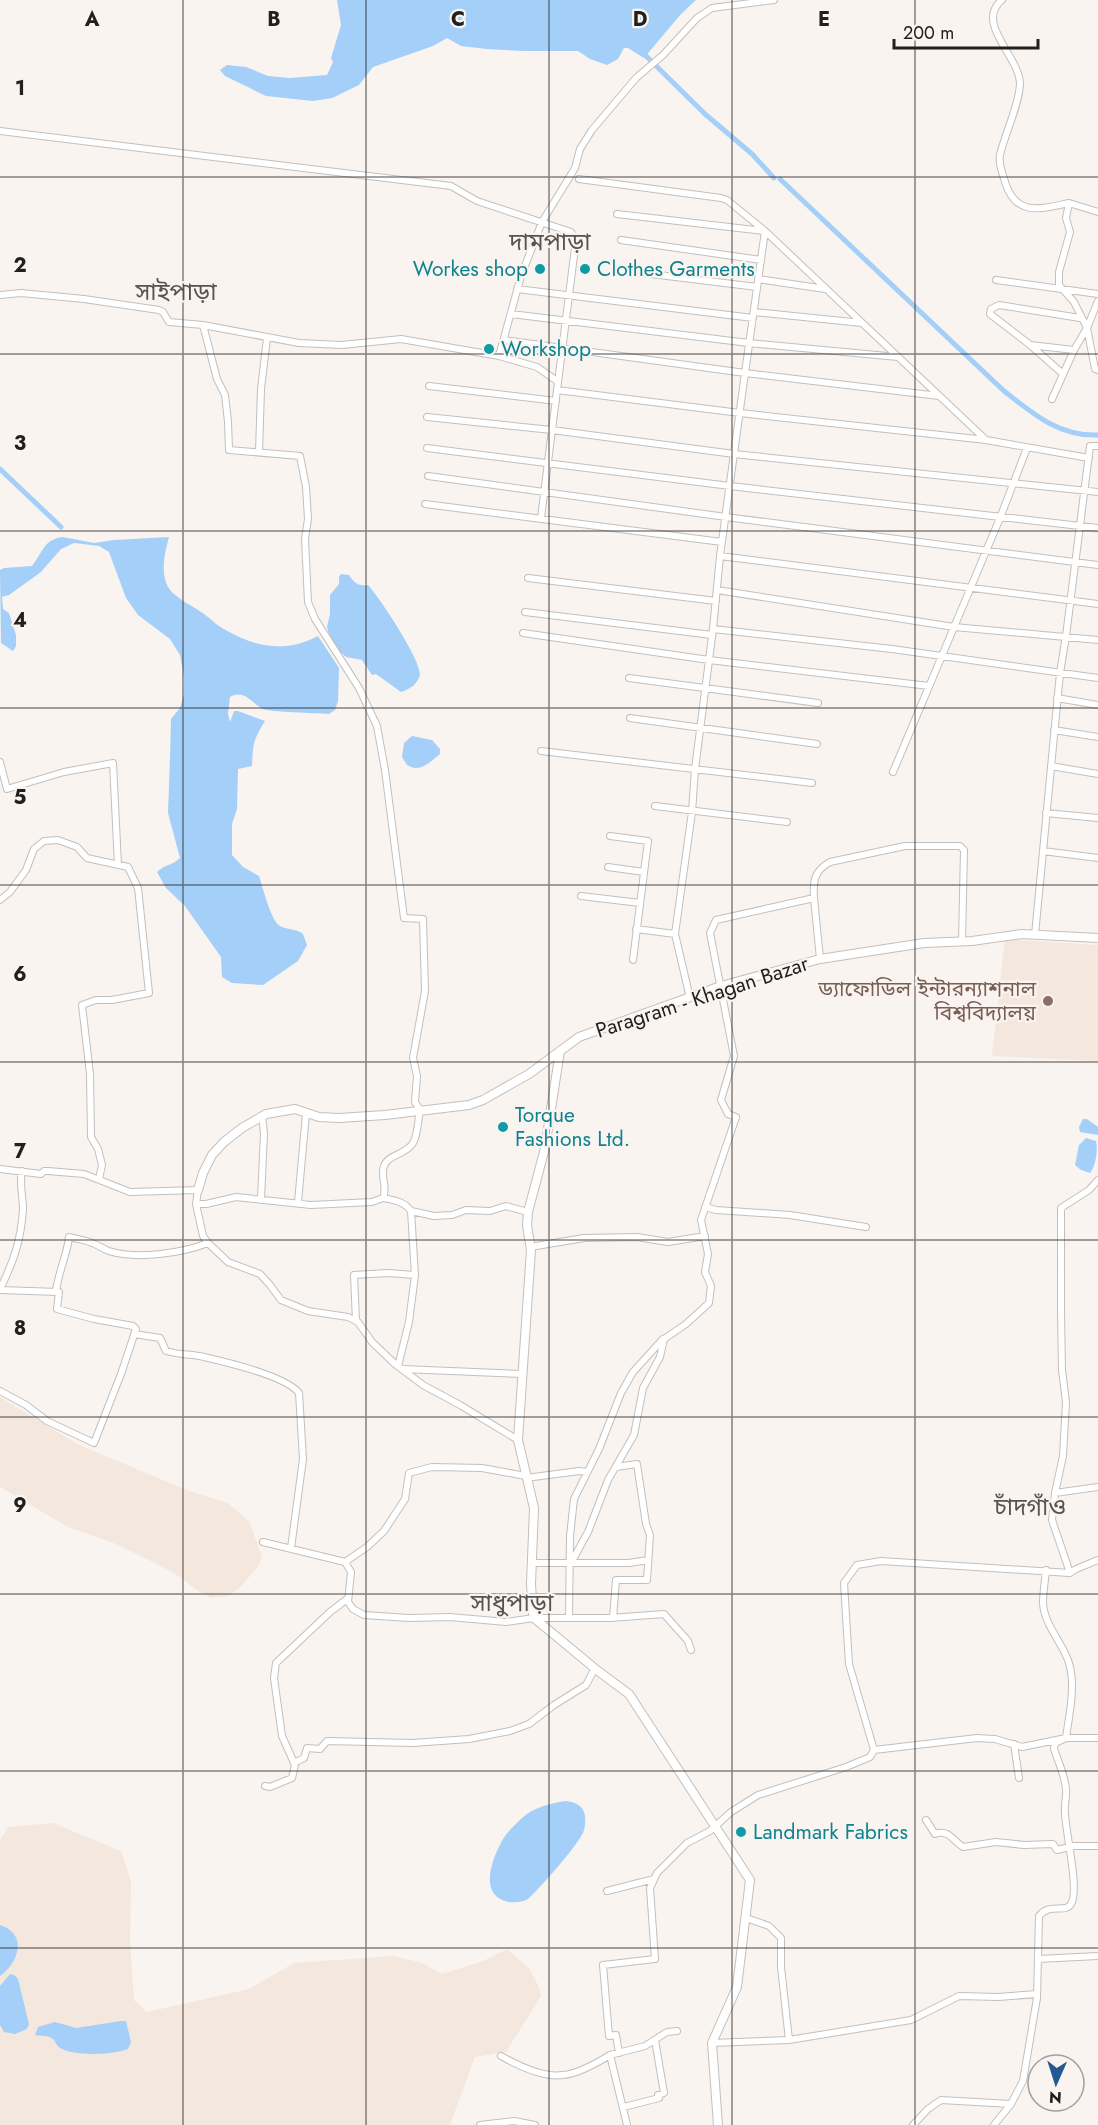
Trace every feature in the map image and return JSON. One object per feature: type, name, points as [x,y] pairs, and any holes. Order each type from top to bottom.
[{"type":"street","points":[[499,356],[517,289],[543,222],[575,168],[580,149],[592,130],[636,78],[663,55],[697,18],[712,8],[774,0]]},
{"type":"street","points":[[1002,0],[996,8],[993,28],[1014,64],[1020,83],[999,164],[1008,192],[1014,201],[1024,207],[1041,209],[1069,203],[1098,212]]},
{"type":"street","points":[[0,131],[451,186],[477,201],[571,232],[576,240],[541,518]]},
{"type":"street","points":[[579,179],[727,200],[765,231],[986,440]]},
{"type":"street","points":[[1069,203],[1066,218],[1070,232],[1059,272],[1059,285],[1074,303],[1087,328],[1095,369],[1098,370]]},
{"type":"street","points":[[617,214],[765,231]]},
{"type":"street","points":[[690,998],[675,934],[692,812],[720,556],[765,231]]},
{"type":"street","points":[[621,240],[761,260]]},
{"type":"street","points":[[618,270],[757,287]]},
{"type":"street","points":[[758,279],[826,289]]},
{"type":"street","points":[[996,280],[1098,294]]},
{"type":"street","points":[[517,289],[753,315],[863,323]]},
{"type":"street","points":[[0,295],[21,293],[159,310],[169,322],[203,325],[299,343],[342,345],[401,339],[499,356],[537,367],[557,381]]},
{"type":"street","points":[[1052,399],[1098,301]]},
{"type":"street","points":[[1063,374],[990,314],[991,309],[999,305],[1080,318]]},
{"type":"street","points":[[511,314],[749,343],[899,357]]},
{"type":"street","points":[[203,325],[217,379],[225,395],[229,450],[300,456],[306,487],[308,519],[305,539],[308,602],[315,619],[359,688],[377,726],[386,770],[404,918],[423,919],[425,992],[413,1058],[417,1076],[418,1106],[415,1140],[403,1153],[390,1158],[383,1168],[386,1191],[383,1198]]},
{"type":"street","points":[[259,452],[261,389],[267,338]]},
{"type":"street","points":[[504,339],[745,373],[940,396]]},
{"type":"street","points":[[1029,344],[1074,350]]},
{"type":"street","points":[[429,386],[556,401]]},
{"type":"street","points":[[557,390],[986,440],[1089,458]]},
{"type":"street","points":[[427,417],[552,430],[734,454],[1098,492]]},
{"type":"street","points":[[1035,935],[1060,673],[1090,446],[1098,446]]},
{"type":"street","points":[[427,448],[730,486],[1098,528]]},
{"type":"street","points":[[893,772],[1000,518],[1027,448]]},
{"type":"street","points":[[428,476],[1098,565]]},
{"type":"street","points":[[426,504],[722,542]]},
{"type":"street","points":[[720,556],[1098,604]]},
{"type":"street","points":[[528,578],[716,601]]},
{"type":"street","points":[[717,590],[954,627],[1098,640]]},
{"type":"street","points":[[525,612],[713,632],[766,634],[1098,678]]},
{"type":"street","points":[[523,633],[709,660],[929,686]]},
{"type":"street","points":[[629,678],[818,703]]},
{"type":"street","points":[[1057,698],[1098,705]]},
{"type":"street","points":[[630,718],[817,744]]},
{"type":"street","points":[[1054,730],[1098,737]]},
{"type":"street","points":[[542,752],[812,783]]},
{"type":"street","points":[[0,762],[8,789],[64,772],[112,763],[118,866]]},
{"type":"street","points":[[1051,766],[1098,774]]},
{"type":"street","points":[[655,806],[787,822]]},
{"type":"street","points":[[1046,813],[1098,818]]},
{"type":"street","points":[[610,836],[648,841],[633,960]]},
{"type":"street","points":[[0,900],[10,892],[26,870],[34,849],[44,841],[58,840],[77,847],[87,858],[128,867],[138,888],[149,993],[112,1000],[96,1000],[82,1005],[90,1074],[91,1137],[98,1149],[102,1165],[99,1179]]},
{"type":"street","points":[[820,959],[813,879],[822,867],[830,862],[905,846],[960,846],[964,850],[962,941]]},
{"type":"street","points":[[1043,851],[1098,858]]},
{"type":"street","points":[[608,867],[644,872]]},
{"type":"street","points":[[581,896],[640,903]]},
{"type":"street","points":[[569,1618],[570,1536],[574,1499],[599,1449],[621,1393],[633,1371],[664,1339],[709,1304],[711,1286],[705,1272],[708,1254],[701,1220],[736,1117],[728,1114],[721,1101],[734,1056],[710,933],[716,920],[814,898]]},
{"type":"street","points":[[636,929],[675,934]]},
{"type":"street","name":"Paragram - Khagan Bazar","points":[[198,1190],[212,1155],[242,1128],[266,1114],[295,1109],[306,1114],[339,1118],[385,1115],[418,1106],[461,1107],[483,1100],[529,1074],[579,1037],[605,1026],[721,987],[820,959],[924,943],[1022,934],[1098,938]]},
{"type":"street","points":[[560,1051],[545,1148],[528,1212],[527,1225],[530,1247],[518,1440],[534,1508],[531,1584],[534,1618],[629,1694],[750,1880],[736,1987],[712,2043],[718,2125]]},
{"type":"street","points":[[298,1202],[306,1114]]},
{"type":"street","points":[[261,1199],[264,1133],[262,1116]]},
{"type":"street","points":[[0,1169],[41,1174],[44,1171],[73,1173],[99,1179],[130,1192],[198,1190],[196,1204],[203,1236],[228,1262],[260,1274],[281,1300],[308,1311],[348,1317],[356,1322],[372,1342],[400,1368],[423,1385],[518,1440]]},
{"type":"street","points":[[0,1391],[26,1405],[47,1421],[94,1443],[136,1329],[133,1326],[57,1309],[59,1292],[0,1290],[20,1243],[23,1208],[23,1186],[20,1179],[22,1171]]},
{"type":"street","points":[[1070,1573],[1052,1520],[1063,1456],[1066,1402],[1062,1370],[1061,1208],[1089,1190],[1098,1180]]},
{"type":"street","points":[[196,1204],[219,1202],[236,1197],[322,1204],[372,1202],[383,1198],[407,1205],[411,1211],[415,1275],[400,1368]]},
{"type":"street","points":[[411,1211],[434,1216],[452,1215],[466,1210],[490,1211],[506,1206],[528,1212]]},
{"type":"street","points":[[705,1207],[716,1210],[790,1215],[866,1227]]},
{"type":"street","points":[[530,1247],[584,1238],[637,1237],[668,1242],[705,1236]]},
{"type":"street","points":[[56,1292],[69,1237],[93,1243],[111,1252],[132,1254],[168,1254],[192,1250],[208,1243]]},
{"type":"street","points":[[356,1322],[354,1275],[388,1273],[415,1275]]},
{"type":"street","points":[[134,1334],[160,1338],[166,1351],[202,1357],[280,1379],[296,1388],[300,1393],[303,1459],[291,1548]]},
{"type":"street","points":[[571,1563],[588,1532],[603,1491],[634,1435],[643,1388],[660,1357],[664,1339]]},
{"type":"street","points":[[400,1368],[522,1374]]},
{"type":"street","points":[[613,1618],[616,1580],[647,1580],[650,1535],[646,1524],[637,1464],[616,1467]]},
{"type":"street","points":[[345,1562],[367,1547],[384,1531],[405,1499],[409,1473],[432,1467],[482,1468],[526,1477],[587,1472]]},
{"type":"street","points":[[1055,1493],[1098,1487]]},
{"type":"street","points":[[263,1542],[345,1562],[351,1572],[347,1599],[349,1605],[364,1615],[409,1618],[450,1617],[506,1622],[534,1618],[613,1618],[664,1614],[688,1641],[691,1650]]},
{"type":"street","points":[[532,1563],[629,1563],[648,1560]]},
{"type":"street","points":[[619,2053],[616,2036],[609,2036],[603,1965],[655,1959],[650,1888],[657,1873],[687,1843],[716,1827],[731,1812],[758,1795],[846,1767],[870,1757],[874,1749],[849,1664],[844,1583],[857,1564],[880,1561],[1070,1573],[1098,1560]]},
{"type":"street","points":[[1046,1570],[1043,1605],[1069,1662],[1072,1678],[1066,1738]]},
{"type":"street","points":[[265,1786],[270,1787],[292,1778],[294,1762],[282,1736],[274,1678],[276,1663],[347,1599]]},
{"type":"street","points":[[294,1762],[304,1758],[307,1748],[320,1749],[327,1741],[412,1743],[469,1739],[516,1730],[529,1724],[586,1685],[595,1668]]},
{"type":"street","points":[[874,1749],[977,1738],[995,1739],[1022,1747],[1066,1738],[1098,1738]]},
{"type":"street","points":[[994,2125],[1011,2104],[1023,2081],[1037,1994],[1040,1916],[1043,1911],[1052,1908],[1065,1909],[1073,1901],[1074,1874],[1064,1809],[1066,1786],[1054,1749],[1055,1743],[1066,1738]]},
{"type":"street","points":[[1014,1744],[1019,1778]]},
{"type":"street","points":[[926,1820],[935,1834],[940,1832],[951,1836],[963,1847],[996,1842],[1024,1845],[1053,1844],[1057,1850],[1073,1846],[1098,1846]]},
{"type":"street","points":[[607,1891],[654,1879]]},
{"type":"street","points":[[746,1918],[769,1926],[781,1938],[781,1967],[789,2040]]},
{"type":"street","points":[[1038,1959],[1098,1956]]},
{"type":"street","points":[[712,2043],[789,2040],[911,2020],[960,1996],[998,1997],[1037,1994]]},
{"type":"street","points":[[501,2056],[513,2063],[562,2076],[610,2055],[645,2046],[667,2032],[677,2031]]},
{"type":"street","points":[[624,2107],[659,2098],[658,2095],[664,2093],[655,2040]]},
{"type":"street","points":[[610,2055],[627,2125]]},
{"type":"street","points":[[913,2125],[928,2109],[941,2100],[1011,2104]]},
{"type":"street","points":[[480,2125],[514,2121],[535,2125]]},
{"type":"shaded area","name":"ড্যাফোডিল ইন্টারন্যাশনাল বিশ্ববিদ্যালয়","points":[[1005,939],[1098,945],[1098,1061],[992,1056]]},
{"type":"shaded area","points":[[0,1397],[77,1444],[189,1491],[228,1503],[249,1521],[262,1557],[258,1567],[229,1596],[211,1598],[161,1566],[116,1544],[68,1527],[0,1487]]},
{"type":"shaded area","points":[[53,1823],[121,1851],[131,1881],[130,1942],[134,2000],[147,2012],[249,1989],[294,1963],[392,1956],[420,1962],[442,1974],[483,1961],[507,1949],[529,1968],[541,1996],[506,2052],[475,2057],[450,2125],[0,2125],[0,1840],[8,1827]]},
{"type":"water","points":[[337,0],[696,0],[681,14],[644,58],[624,48],[618,59],[607,65],[590,59],[578,51],[487,49],[461,46],[447,38],[433,46],[373,67],[359,85],[332,98],[313,101],[266,96],[225,76],[220,70],[227,65],[246,67],[268,76],[290,78],[327,75],[333,62],[331,58],[341,25]]},
{"type":"water","points":[[63,537],[94,543],[169,537],[164,575],[168,587],[178,597],[222,628],[258,644],[293,645],[318,636],[339,668],[338,701],[335,710],[329,714],[267,710],[244,696],[230,697],[228,714],[230,722],[234,711],[265,721],[254,742],[252,766],[238,769],[237,809],[232,824],[232,855],[243,867],[259,876],[270,911],[277,923],[303,934],[307,945],[298,961],[263,985],[232,983],[222,977],[221,957],[185,906],[166,888],[157,872],[180,858],[168,813],[171,719],[180,708],[184,694],[184,677],[180,655],[170,639],[138,615],[126,598],[109,552],[99,546],[74,543],[61,549],[41,572],[9,595],[2,597],[3,609],[9,613],[16,635],[16,646],[13,651],[1,643],[0,570],[32,566],[48,543]]},
{"type":"water","points":[[341,574],[349,575],[359,585],[368,585],[407,643],[420,674],[416,683],[407,690],[401,692],[376,674],[372,675],[362,660],[346,657],[337,649],[330,637],[327,627],[330,595],[339,584]]},
{"type":"water","points":[[412,736],[432,740],[440,749],[440,754],[428,764],[420,767],[407,765],[402,757],[404,743]]},
{"type":"water","points":[[1083,1119],[1087,1119],[1098,1127],[1098,1135],[1080,1132],[1079,1127]]},
{"type":"water","points":[[1086,1138],[1096,1141],[1097,1145],[1095,1162],[1090,1173],[1075,1165],[1079,1145]]},
{"type":"water","points":[[566,1801],[577,1804],[585,1813],[584,1830],[576,1844],[527,1899],[508,1902],[499,1898],[493,1892],[490,1876],[494,1857],[504,1838],[531,1811]]},
{"type":"water","points":[[0,1925],[9,1929],[14,1935],[18,1949],[12,1963],[0,1976]]},
{"type":"water","points":[[10,1974],[18,1979],[29,2024],[27,2029],[15,2034],[4,2032],[0,2025],[0,1986]]},
{"type":"water","points":[[126,2021],[131,2042],[128,2049],[113,2053],[86,2054],[69,2051],[60,2048],[53,2039],[47,2036],[35,2035],[38,2027],[55,2022],[76,2028]]},
{"type":"waterway","points":[[642,52],[705,114],[752,154],[774,178]]},
{"type":"waterway","points":[[780,179],[1004,391],[1036,415],[1059,428],[1084,435],[1098,435]]},
{"type":"waterway","points":[[0,469],[61,527]]},
{"type":"place","name":"Workes shop","points":[[540,269]]},
{"type":"place","name":"Clothes Garments","points":[[585,269]]},
{"type":"place","name":"Workshop","points":[[489,349]]},
{"type":"place","name":"ড্যাফোডিল ইন্টারন্যাশনাল বিশ্ববিদ্যালয়","points":[[1048,1001]]},
{"type":"place","name":"Torque Fashions Ltd.","points":[[503,1127]]},
{"type":"place","name":"Landmark Fabrics","points":[[741,1832]]},
{"type":"district","name":"দামপাড়া","points":[[550,241]]},
{"type":"district","name":"সাইপাড়া","points":[[176,291]]},
{"type":"district","name":"চাঁদগাঁও","points":[[1030,1506]]},
{"type":"district","name":"সাধুপাড়া","points":[[512,1602]]}]
